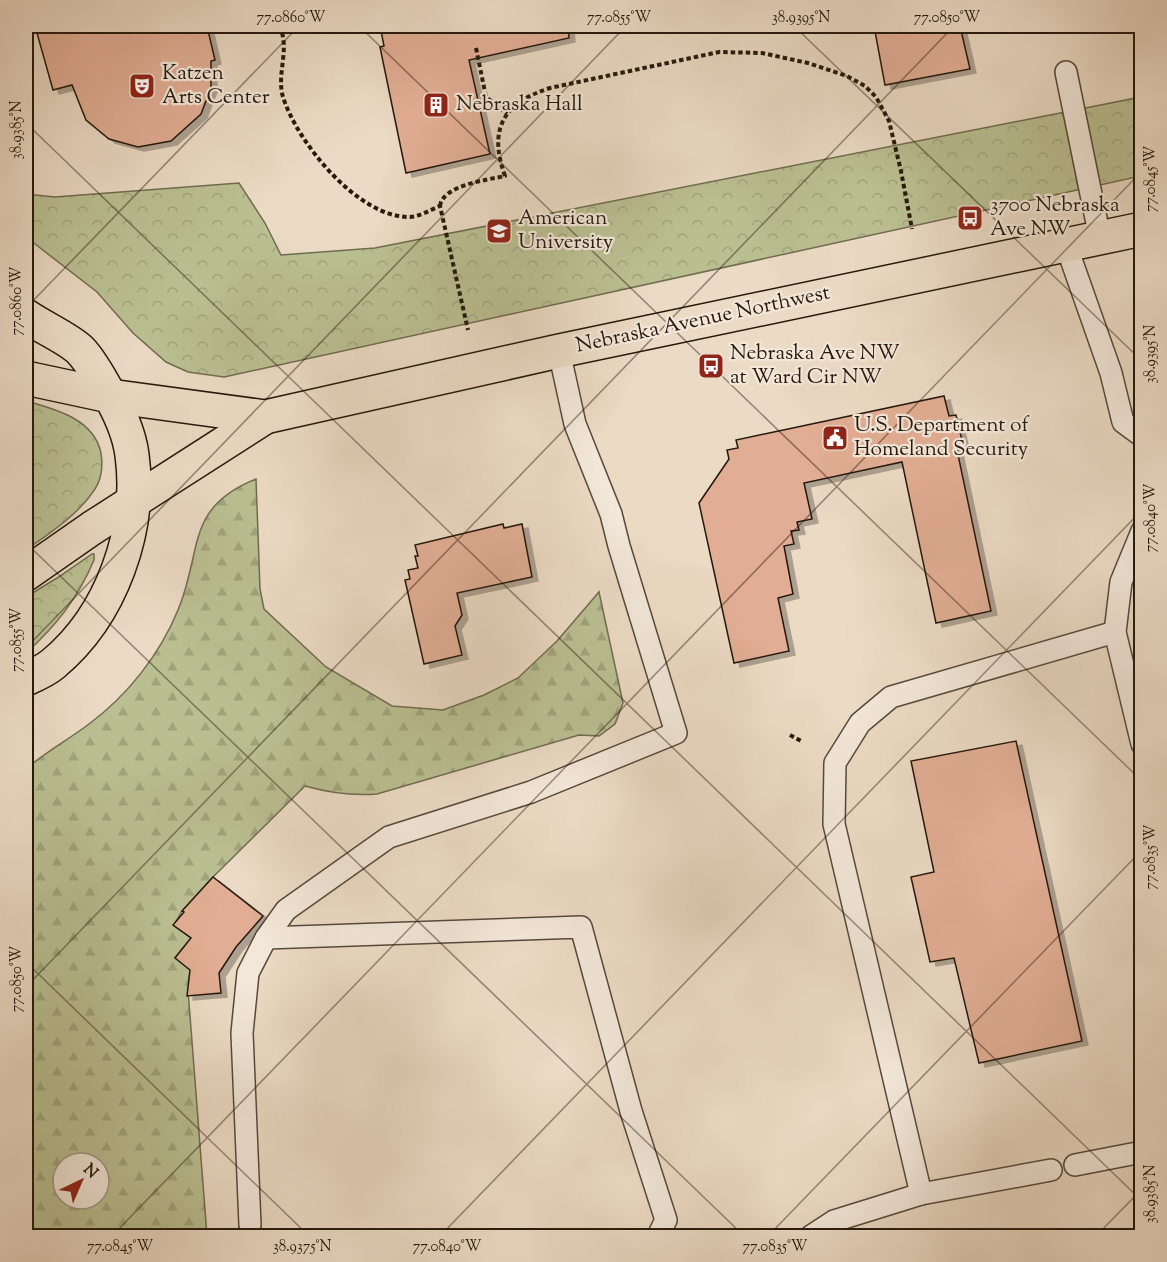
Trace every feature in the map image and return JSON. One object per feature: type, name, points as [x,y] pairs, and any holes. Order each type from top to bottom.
[{"type":"main road","name":"Nebraska Avenue Northwest","points":[[26,574],[132,502],[266,417],[559,351],[1142,229]]},
{"type":"main road","points":[[26,291],[79,349],[110,396],[126,432],[132,453],[134,473],[125,550],[112,586],[94,618],[81,635],[39,672],[26,692]]},
{"type":"main road","points":[[26,316],[79,349]]},
{"type":"main road","name":"Nebraska Avenue Northwest","points":[[26,378],[110,396],[266,417]]},
{"type":"lane","points":[[1066,72],[1100,238]]},
{"type":"lane","points":[[1066,245],[1111,373],[1123,422],[1142,436]]},
{"type":"lane","points":[[249,1225],[243,1033],[248,973],[266,938],[286,910],[389,837],[531,792],[676,733],[618,546],[611,514],[575,424],[559,351]]},
{"type":"lane","points":[[1142,531],[1121,582],[1115,632],[1142,744]]},
{"type":"lane","points":[[921,1194],[834,824],[835,763],[860,723],[891,698],[1115,632]]},
{"type":"lane","points":[[266,938],[581,927],[632,1111],[666,1220],[658,1236]]},
{"type":"lane","points":[[1075,1165],[1142,1152]]},
{"type":"lane","points":[[811,1236],[834,1221],[921,1194],[1051,1170]]},
{"type":"path","points":[[279,26],[284,39],[280,82],[283,97],[293,121],[322,166],[362,199],[380,210],[409,217],[418,216],[440,206]]},
{"type":"path","points":[[476,48],[486,97],[507,114]]},
{"type":"path","points":[[468,330],[440,206],[441,199],[465,186],[505,176],[497,146],[499,129],[507,114],[519,101],[532,93],[550,87],[719,52],[762,53],[808,63],[847,76],[865,86],[876,97],[888,121],[901,171],[912,229]]},
{"type":"path","points":[[790,735],[801,741]]},
{"type":"green space","points":[[1141,97],[1141,176],[224,377],[188,372],[166,362],[133,333],[97,292],[26,237],[26,194],[55,197],[239,183],[265,223],[281,255],[375,248]]},
{"type":"green space","points":[[26,401],[61,412],[82,424],[97,441],[102,463],[99,481],[88,498],[63,523],[26,550]]},
{"type":"green space","points":[[256,479],[260,589],[264,609],[326,667],[392,706],[443,710],[484,695],[518,678],[557,641],[599,592],[623,703],[615,724],[599,736],[579,735],[377,794],[341,793],[305,786],[213,877],[182,911],[174,925],[191,938],[175,958],[190,970],[188,990],[207,1236],[26,1236],[26,769],[103,713],[130,687],[152,658],[178,610],[186,589],[199,533],[217,503],[233,491]]},
{"type":"green space","points":[[94,554],[94,560],[73,599],[56,622],[26,653],[26,597]]},
{"type":"building","name":"Katzen Arts Center","points":[[35,26],[207,26],[215,60],[211,61],[211,88],[201,114],[171,141],[138,147],[109,139],[86,120],[72,85],[53,90]]},
{"type":"building","name":"Nebraska Hall","points":[[380,26],[568,26],[569,38],[469,60],[490,154],[406,173],[380,47],[384,46]]},
{"type":"building","points":[[874,26],[960,26],[970,69],[885,85]]},
{"type":"building","points":[[944,396],[949,416],[956,415],[964,449],[957,450],[991,611],[936,623],[902,462],[804,483],[812,519],[797,522],[799,530],[791,531],[794,544],[784,546],[793,594],[778,598],[789,651],[734,663],[699,503],[729,459],[727,450],[738,448],[736,440]]},
{"type":"building","points":[[503,524],[504,528],[522,524],[532,577],[457,593],[462,615],[455,626],[462,655],[424,664],[405,580],[410,579],[408,570],[418,568],[415,545]]},
{"type":"building","points":[[1016,741],[1082,1041],[979,1063],[954,958],[930,962],[911,877],[934,872],[911,761]]},
{"type":"building","points":[[213,877],[263,916],[236,947],[219,973],[221,993],[187,996],[190,970],[175,958],[191,938],[173,925],[184,912],[182,911]]},
{"type":"place","name":"Katzen Arts Center","points":[[142,86]]},
{"type":"place","name":"Nebraska Hall","points":[[436,105]]},
{"type":"place","name":"3700 Nebraska Ave NW","points":[[970,218]]},
{"type":"place","name":"American University","points":[[499,231]]},
{"type":"place","name":"Nebraska Ave NW at Ward Cir NW","points":[[711,366]]},
{"type":"place","name":"U.S. Department of Homeland Security","points":[[835,438]]}]
